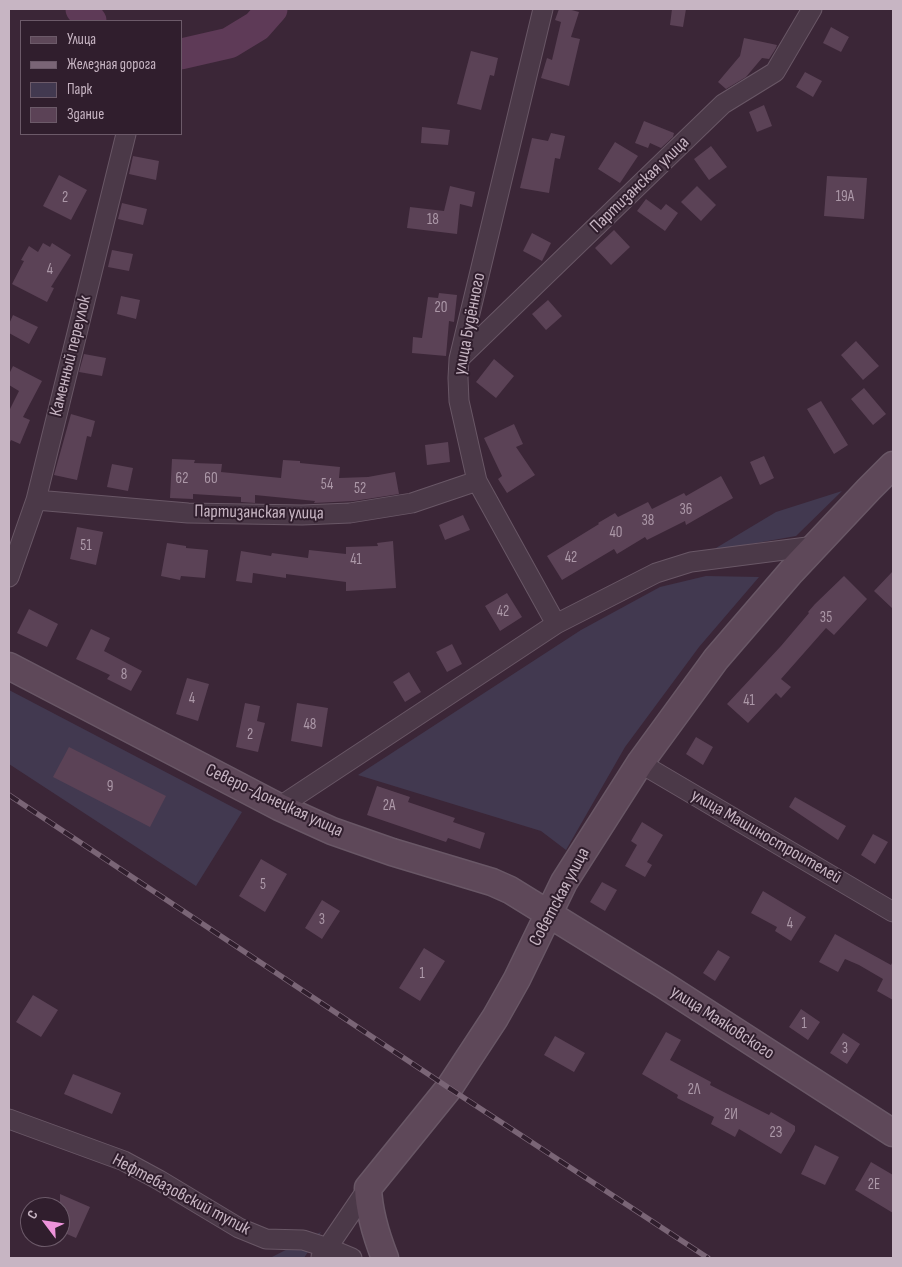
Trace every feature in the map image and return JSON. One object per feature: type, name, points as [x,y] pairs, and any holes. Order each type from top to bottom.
[{"type":"main road","name":"Советская улица","points":[[368,1188],[449,1088],[496,1018],[564,882],[640,763],[716,659],[791,572],[893,465]]},
{"type":"main road","name":"Северо-Донецкая улица","points":[[9,666],[279,807],[332,830],[392,852],[492,882],[510,890],[548,915]]},
{"type":"main road","name":"улица Маяковского","points":[[548,915],[662,984],[893,1133]]},
{"type":"main road","points":[[368,1188],[368,1202],[374,1227],[385,1258]]},
{"type":"street","name":"улица Будённого","points":[[543,9],[459,359],[458,378],[459,401],[477,481],[556,624]]},
{"type":"street","name":"Партизанская улица","points":[[459,359],[724,104],[774,72],[812,9]]},
{"type":"street","name":"Каменный переулок","points":[[9,577],[36,500],[126,135]]},
{"type":"street","name":"Партизанская улица","points":[[36,500],[188,513],[341,514],[412,503],[477,481]]},
{"type":"street","points":[[279,807],[556,624],[656,573],[691,562],[815,546]]},
{"type":"street","name":"улица Машиностроителей","points":[[640,763],[893,912]]},
{"type":"street","name":"Нефтебазовский тупик","points":[[9,1119],[124,1162],[159,1180],[239,1228],[266,1239],[303,1240],[324,1253],[352,1258]]},
{"type":"street","name":"Советская улица","points":[[324,1253],[368,1188]]},
{"type":"green space","points":[[842,491],[796,536],[711,551],[776,512]]},
{"type":"green space","points":[[706,576],[759,577],[699,647],[625,747],[566,850],[541,831],[358,775],[581,630],[660,587]]},
{"type":"green space","points":[[9,690],[242,812],[196,886],[9,764]]},
{"type":"green space","points":[[321,1232],[304,1258],[270,1258]]},
{"type":"building","points":[[559,9],[579,12],[571,37],[580,39],[569,86],[541,78],[547,58],[552,60],[561,22],[555,20]]},
{"type":"building","points":[[672,9],[686,9],[683,27],[670,25]]},
{"type":"building","points":[[831,27],[849,37],[841,52],[823,43]]},
{"type":"building","points":[[744,38],[777,45],[769,59],[762,58],[746,77],[726,89],[718,82],[740,56]]},
{"type":"building","points":[[471,51],[498,58],[494,76],[490,75],[481,110],[457,104]]},
{"type":"building","points":[[805,72],[822,81],[813,97],[796,87]]},
{"type":"building","points":[[764,105],[772,126],[757,132],[749,112]]},
{"type":"building","points":[[644,121],[674,133],[673,137],[661,148],[650,143],[648,148],[635,143]]},
{"type":"building","points":[[422,127],[450,130],[448,145],[421,143]]},
{"type":"building","points":[[551,133],[565,136],[560,159],[555,158],[549,193],[520,188],[532,138],[548,141]]},
{"type":"building","points":[[615,142],[638,156],[620,183],[598,169]]},
{"type":"building","points":[[711,146],[727,167],[709,180],[694,159]]},
{"type":"building","points":[[133,156],[159,161],[156,180],[129,174]]},
{"type":"building","points":[[59,175],[87,190],[71,220],[43,206]]},
{"type":"building","points":[[827,176],[867,178],[864,219],[824,216]]},
{"type":"building","points":[[450,186],[475,192],[472,207],[460,204],[457,234],[407,228],[410,207],[444,211]]},
{"type":"building","points":[[697,186],[716,205],[701,221],[681,202]]},
{"type":"building","points":[[646,199],[661,210],[666,204],[678,213],[665,231],[637,211]]},
{"type":"building","points":[[122,203],[147,209],[143,225],[118,219]]},
{"type":"building","points":[[614,230],[630,247],[611,265],[595,248]]},
{"type":"building","points":[[532,233],[551,243],[542,261],[523,251]]},
{"type":"building","points":[[43,243],[50,247],[52,243],[71,255],[51,287],[54,288],[47,302],[12,284],[24,261],[21,260],[29,246],[38,252]]},
{"type":"building","points":[[112,250],[133,254],[129,271],[108,267]]},
{"type":"building","points":[[439,293],[457,295],[454,322],[449,321],[446,356],[412,353],[413,337],[422,338],[428,297],[438,298]]},
{"type":"building","points":[[121,296],[140,300],[136,319],[117,314]]},
{"type":"building","points":[[548,300],[562,316],[546,330],[532,314]]},
{"type":"building","points":[[13,315],[38,327],[29,344],[9,333],[9,324]]},
{"type":"building","points":[[856,341],[879,366],[863,380],[841,355]]},
{"type":"building","points":[[84,354],[106,358],[102,376],[79,372]]},
{"type":"building","points":[[494,359],[514,376],[496,398],[476,382]]},
{"type":"building","points":[[13,366],[42,381],[23,417],[30,420],[20,444],[11,440],[9,444],[9,411],[19,391],[9,385],[9,374]]},
{"type":"building","points":[[864,388],[886,414],[873,425],[851,399]]},
{"type":"building","points":[[821,401],[848,445],[834,454],[807,409]]},
{"type":"building","points":[[71,414],[95,421],[91,437],[87,436],[77,480],[54,475]]},
{"type":"building","points":[[514,424],[523,444],[516,447],[535,475],[507,493],[498,479],[502,476],[484,438]]},
{"type":"building","points":[[448,442],[450,462],[427,465],[425,445]]},
{"type":"building","points":[[764,456],[774,478],[760,485],[750,462]]},
{"type":"building","points":[[172,459],[195,460],[194,463],[222,464],[221,472],[281,478],[283,460],[340,467],[339,478],[368,477],[395,472],[399,494],[354,501],[314,503],[315,501],[255,495],[255,503],[241,502],[241,497],[193,494],[193,499],[170,498]]},
{"type":"building","points":[[112,464],[133,468],[128,491],[107,487]]},
{"type":"building","points":[[721,476],[733,498],[686,525],[685,521],[647,540],[645,537],[617,554],[614,549],[562,580],[547,556],[615,513],[618,517],[648,502],[652,509],[684,493],[686,496]]},
{"type":"building","points":[[463,515],[470,530],[445,540],[439,525]]},
{"type":"building","points":[[77,527],[103,532],[96,565],[70,559]]},
{"type":"building","points":[[393,541],[396,588],[346,591],[346,582],[286,574],[286,578],[253,573],[252,583],[236,581],[241,551],[271,556],[272,553],[308,558],[309,550],[346,554],[346,547],[378,546],[377,543]]},
{"type":"building","points":[[167,543],[186,546],[186,548],[208,550],[205,578],[181,576],[180,580],[161,576]]},
{"type":"building","points":[[893,571],[893,609],[874,591]]},
{"type":"building","points":[[844,576],[867,599],[834,635],[826,628],[781,679],[791,687],[781,698],[776,693],[748,723],[727,704],[781,646],[815,604]]},
{"type":"building","points":[[507,593],[522,617],[500,631],[485,606]]},
{"type":"building","points":[[29,609],[58,624],[47,647],[17,633]]},
{"type":"building","points":[[91,629],[110,638],[104,651],[142,671],[131,691],[107,679],[110,675],[76,659]]},
{"type":"building","points":[[452,644],[462,664],[447,672],[436,652]]},
{"type":"building","points":[[409,672],[421,692],[405,702],[393,682]]},
{"type":"building","points":[[187,678],[209,684],[198,721],[176,714]]},
{"type":"building","points":[[245,703],[260,706],[257,721],[265,723],[258,752],[236,747]]},
{"type":"building","points":[[297,703],[328,708],[322,747],[291,741]]},
{"type":"building","points":[[696,737],[713,747],[703,765],[686,754]]},
{"type":"building","points":[[69,747],[166,796],[150,827],[53,777]]},
{"type":"building","points":[[377,786],[410,797],[408,802],[455,818],[453,822],[485,833],[480,849],[448,838],[446,842],[367,815]]},
{"type":"building","points":[[795,797],[846,826],[838,840],[789,807]]},
{"type":"building","points":[[642,822],[663,835],[647,862],[652,865],[645,877],[625,866],[637,845],[631,841]]},
{"type":"building","points":[[873,834],[888,842],[875,864],[861,855]]},
{"type":"building","points":[[261,859],[287,874],[265,912],[239,896]]},
{"type":"building","points":[[602,882],[617,890],[605,911],[590,902]]},
{"type":"building","points":[[763,891],[806,917],[791,941],[775,931],[777,927],[751,913]]},
{"type":"building","points":[[322,900],[340,911],[322,939],[305,928]]},
{"type":"building","points":[[835,934],[891,965],[893,961],[893,1000],[877,991],[883,979],[859,965],[845,959],[838,972],[819,962]]},
{"type":"building","points":[[424,948],[445,961],[420,1001],[399,988]]},
{"type":"building","points":[[718,950],[730,957],[715,981],[703,973]]},
{"type":"building","points":[[33,995],[58,1010],[41,1037],[16,1022]]},
{"type":"building","points":[[801,1009],[820,1022],[808,1040],[789,1027]]},
{"type":"building","points":[[666,1032],[681,1040],[670,1060],[711,1082],[710,1085],[769,1115],[771,1112],[795,1126],[795,1131],[781,1154],[739,1129],[735,1137],[711,1124],[714,1117],[677,1098],[678,1095],[642,1074]]},
{"type":"building","points":[[843,1033],[860,1044],[847,1064],[830,1053]]},
{"type":"building","points":[[555,1036],[585,1053],[574,1072],[544,1055]]},
{"type":"building","points":[[73,1074],[121,1093],[112,1114],[64,1094]]},
{"type":"building","points":[[815,1145],[839,1157],[825,1185],[801,1174]]},
{"type":"building","points":[[871,1162],[893,1175],[893,1213],[855,1190]]},
{"type":"building","points":[[70,1198],[90,1207],[76,1238],[70,1235]]},
{"type":"waterway","points":[[81,9],[90,20]]},
{"type":"waterway","points":[[182,54],[229,43],[257,26],[272,9]]},
{"type":"railway","points":[[9,795],[708,1258]]}]
